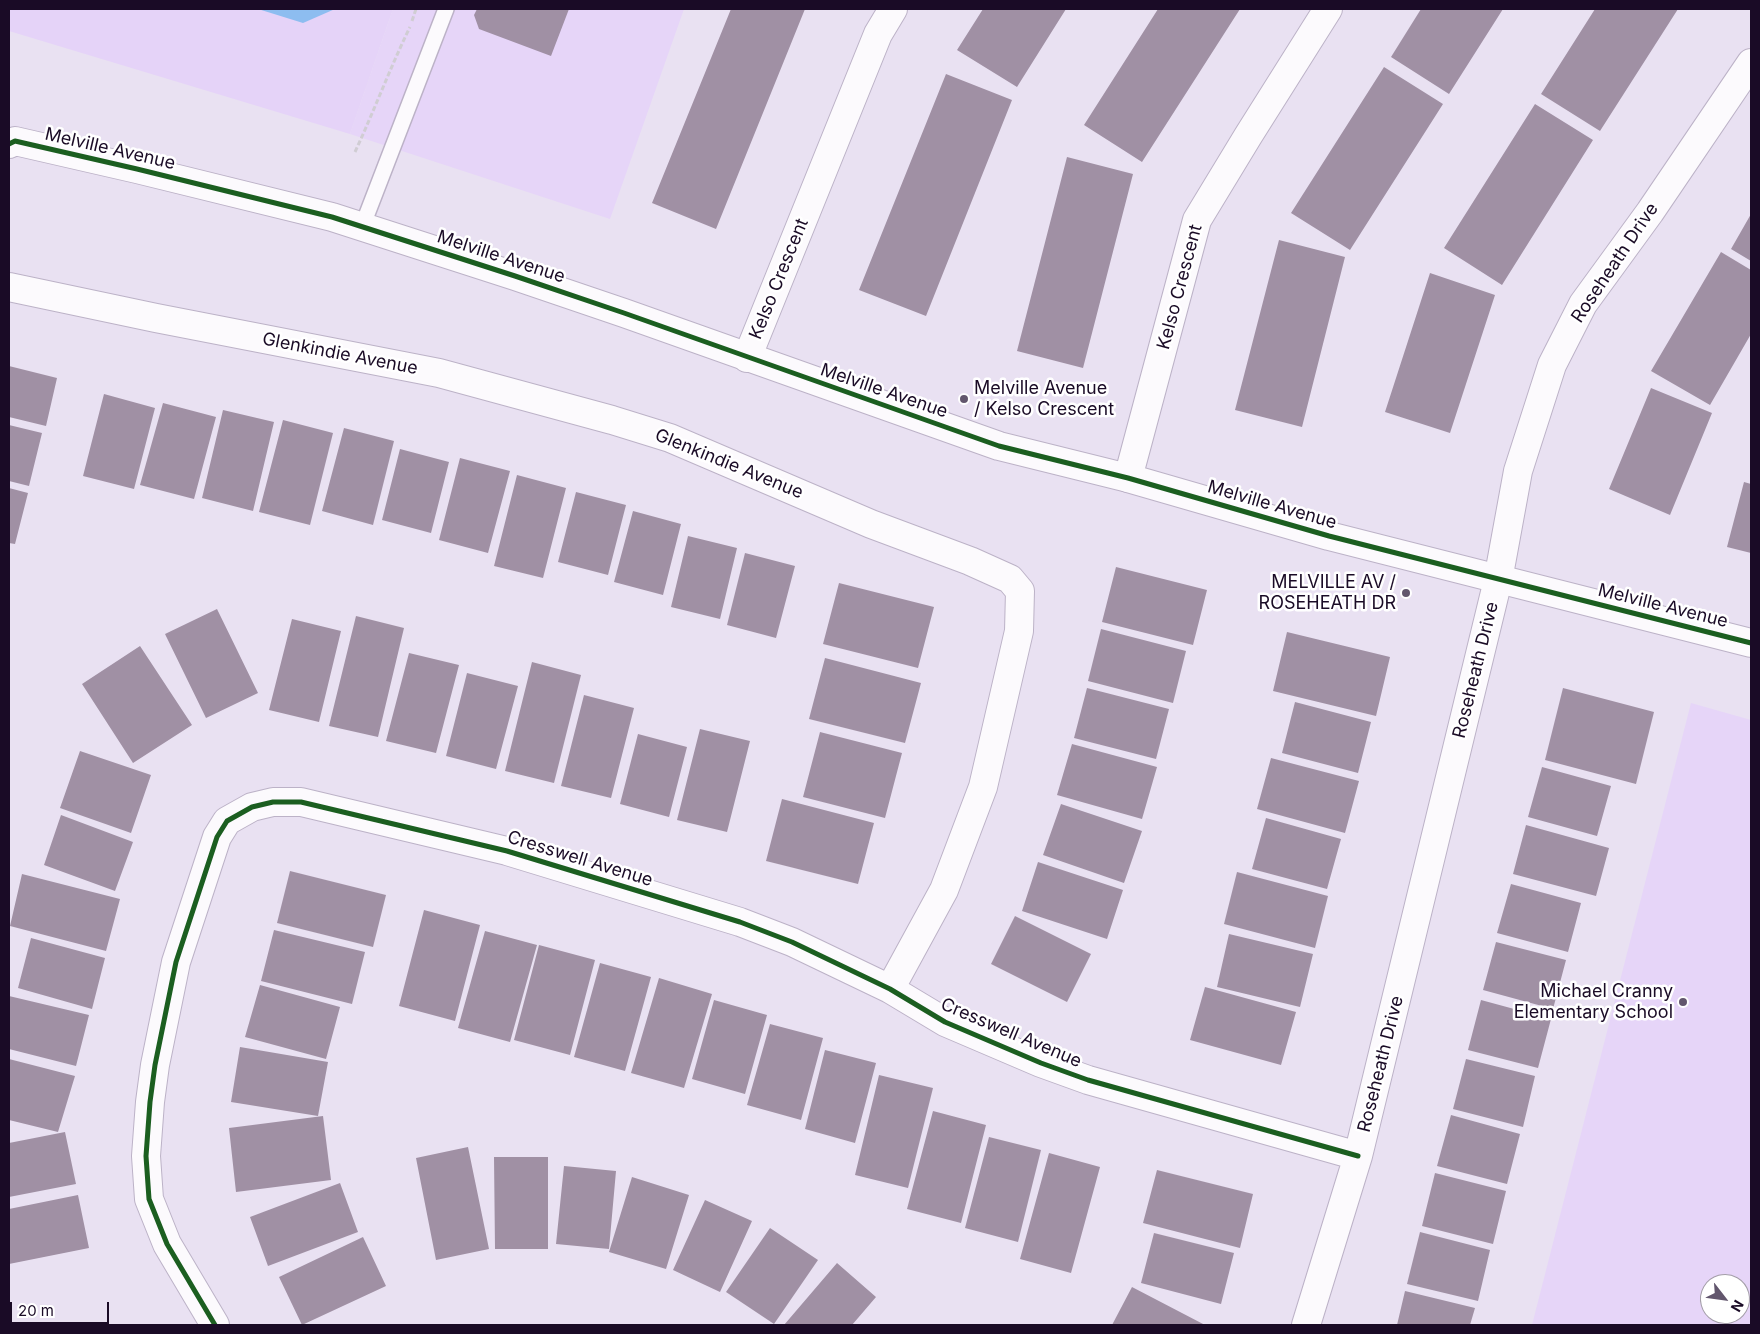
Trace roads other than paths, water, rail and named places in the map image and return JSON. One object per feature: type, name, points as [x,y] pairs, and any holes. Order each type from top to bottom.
[{"type":"street","name":"Kelso Crescent","points":[[747,358],[878,34],[893,9]]},
{"type":"street","name":"Kelso Crescent","points":[[1128,478],[1197,220],[1328,9]]},
{"type":"street","name":"Roseheath Drive","points":[[1306,1325],[1358,1156],[1498,580],[1518,471],[1552,365],[1583,304],[1650,212],[1751,63]]},
{"type":"street","name":"Melville Avenue","points":[[11,139],[332,217],[579,297],[998,446],[1128,478],[1329,536],[1751,643]]},
{"type":"street","name":"Glenkindie Avenue","points":[[9,287],[156,318],[439,373],[612,420],[670,438],[871,524],[970,560],[1010,579],[1020,591],[1019,630],[983,787],[944,890],[890,989]]},
{"type":"street","name":"Cresswell Avenue","points":[[215,1325],[167,1244],[149,1199],[146,1147],[155,1064],[176,962],[217,837],[227,820],[252,807],[272,802],[301,802],[507,851],[740,922],[792,942],[890,989],[945,1022],[1041,1063],[1088,1080],[1358,1156]]},
{"type":"lane","points":[[362,227],[446,9]]},
{"type":"water","points":[[258,9],[335,9],[303,23]]},
{"type":"place","name":"Melville Avenue / Kelso Crescent","points":[[964,399]]},
{"type":"place","name":"MELVILLE AV / ROSEHEATH DR","points":[[1406,593]]},
{"type":"place","name":"Michael Cranny Elementary School","points":[[1683,1002]]}]
